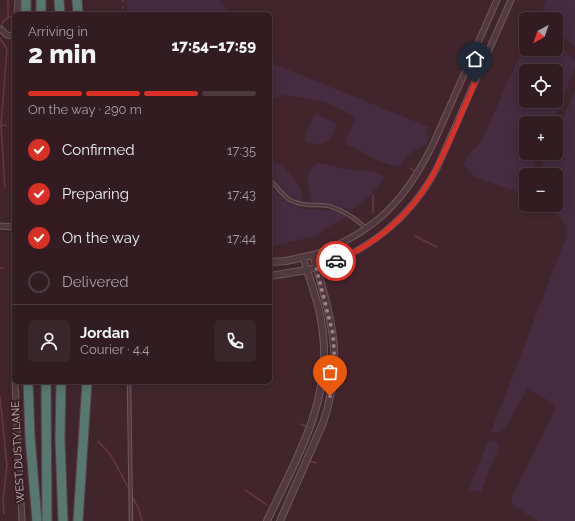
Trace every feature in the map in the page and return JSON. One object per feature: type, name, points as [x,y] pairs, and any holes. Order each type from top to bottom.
[{"type":"highway","points":[[26,0],[26,12]]},
{"type":"highway","points":[[41,0],[41,12]]},
{"type":"highway","points":[[59,0],[60,12]]},
{"type":"highway","points":[[77,0],[78,12]]},
{"type":"highway","points":[[28,384],[30,437],[37,521]]},
{"type":"highway","points":[[46,384],[47,521]]},
{"type":"highway","points":[[61,384],[60,438],[63,521]]},
{"type":"highway","points":[[78,521],[87,384]]},
{"type":"street","points":[[17,12],[18,0]]},
{"type":"street","points":[[272,262],[303,258],[338,245],[367,228],[395,204],[411,184],[424,163],[497,0]]},
{"type":"street","points":[[272,276],[307,270],[344,257],[367,245],[396,222],[430,181],[511,0]]},
{"type":"street","points":[[0,29],[7,35],[12,36]]},
{"type":"street","points":[[0,226],[12,227]]},
{"type":"street","points":[[280,521],[323,423],[334,375],[335,356],[332,330],[313,255]]},
{"type":"street","points":[[267,521],[311,424],[320,398],[322,384],[324,358],[323,335],[316,298],[303,258]]},
{"type":"street","name":"WEST DUSTY LANE","points":[[15,384],[22,521]]},
{"type":"lane","points":[[272,182],[290,200],[305,205],[337,208],[349,214],[367,228]]},
{"type":"lane","points":[[129,384],[131,521]]},
{"type":"path","points":[[122,0],[123,12]]},
{"type":"shaded area","points":[[127,0],[219,0],[229,12],[127,12]]},
{"type":"shaded area","points":[[547,0],[575,0],[575,48],[563,35],[563,12],[541,12]]},
{"type":"shaded area","points":[[563,49],[575,61],[575,68],[563,97],[563,64],[519,64],[519,108],[558,108],[555,116],[519,116],[519,160],[536,160],[533,168],[519,168],[519,193],[474,177],[464,165],[468,155],[481,142],[519,56],[563,56]]},
{"type":"shaded area","points":[[272,60],[276,65],[429,127],[426,130],[426,134],[429,139],[426,145],[414,151],[399,167],[381,162],[346,144],[345,142],[355,119],[354,116],[325,102],[282,95],[274,99],[272,102]]},
{"type":"shaded area","points":[[575,91],[575,521],[538,521],[512,504],[512,497],[555,409],[553,403],[527,389],[505,428],[498,433],[491,432],[565,240],[567,228],[560,217],[553,212],[563,212],[563,168],[543,168],[544,160],[563,160],[563,118]]},
{"type":"shaded area","points":[[317,114],[334,123],[336,126],[328,141],[311,144],[305,141],[305,137],[313,116]]},
{"type":"shaded area","points":[[272,161],[282,166],[293,176],[300,188],[302,202],[288,195],[272,179]]},
{"type":"shaded area","points":[[319,163],[346,169],[375,172],[384,177],[373,192],[351,211],[337,205],[312,202],[308,185],[308,175],[310,170]]},
{"type":"shaded area","points":[[272,188],[288,203],[301,208],[335,211],[347,217],[325,228],[319,235],[272,247]]},
{"type":"shaded area","points":[[488,440],[495,441],[499,445],[481,492],[469,490]]},
{"type":"waterway","points":[[1,29],[3,22],[8,17],[8,0]]},
{"type":"waterway","points":[[0,38],[7,49],[1,125],[5,188]]},
{"type":"waterway","points":[[0,126],[6,125]]},
{"type":"waterway","points":[[410,168],[415,171]]},
{"type":"waterway","points":[[373,195],[373,213]]},
{"type":"waterway","points":[[415,236],[437,247]]},
{"type":"waterway","points":[[0,397],[7,466],[3,500],[4,514]]},
{"type":"waterway","points":[[301,424],[307,427]]},
{"type":"waterway","points":[[98,441],[111,455],[130,491]]},
{"type":"waterway","points":[[310,461],[316,463]]},
{"type":"waterway","points":[[245,490],[267,505]]},
{"type":"waterway","points":[[131,495],[138,507],[142,521]]},
{"type":"way so far","points":[[330,396],[335,367],[333,334],[324,292],[316,267],[336,261]]},
{"type":"route","points":[[336,261],[367,245],[387,230],[396,222],[422,192],[430,181],[475,83]]}]
